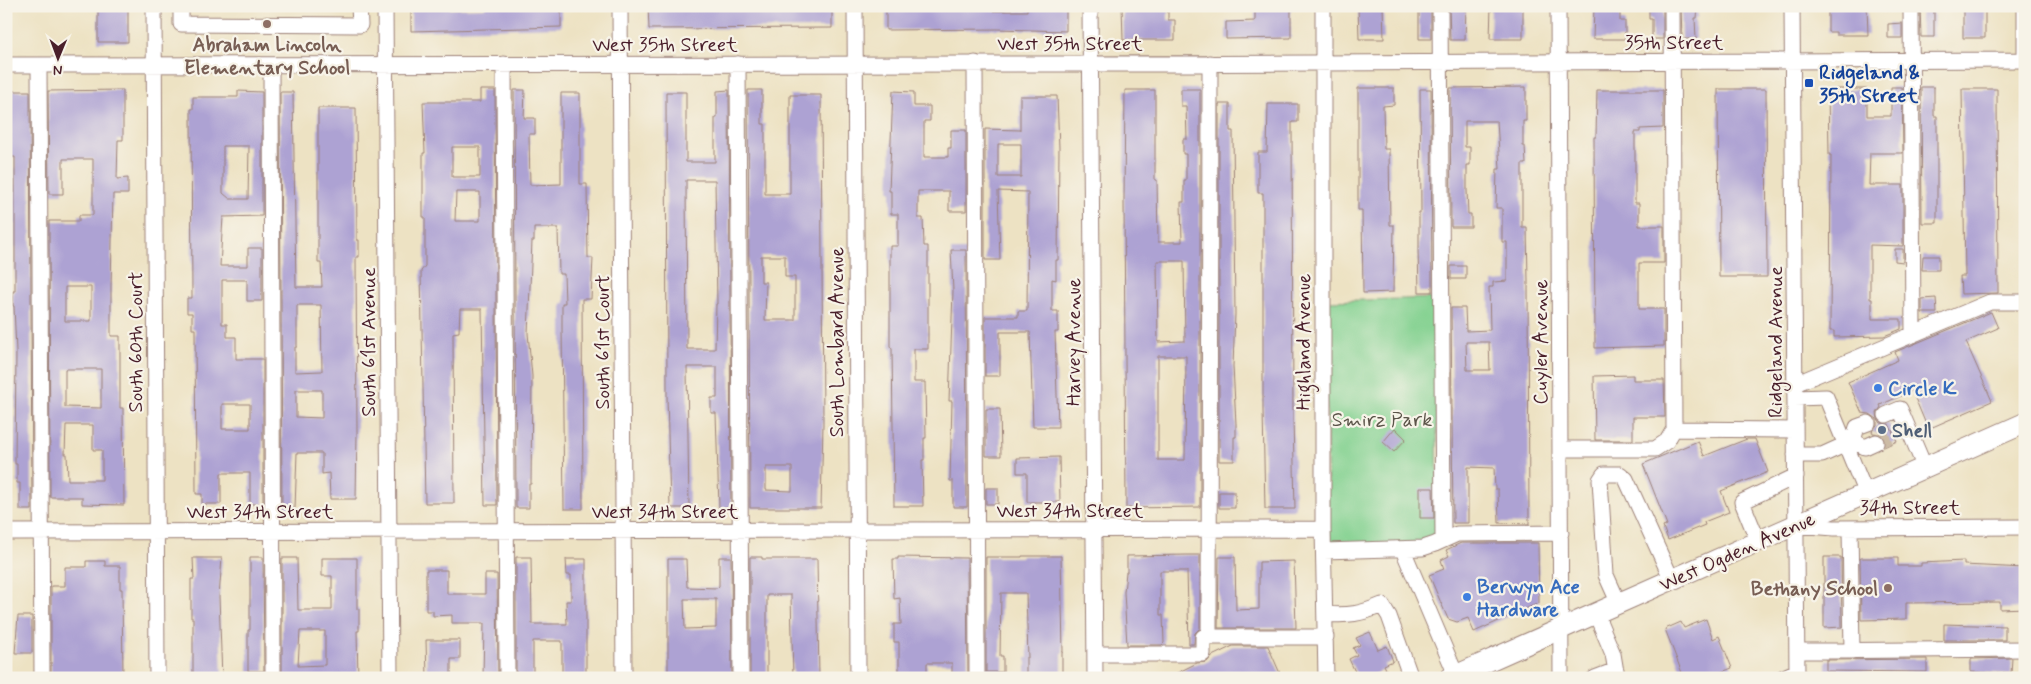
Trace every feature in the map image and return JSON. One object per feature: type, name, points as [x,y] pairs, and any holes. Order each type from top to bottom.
[{"type":"main road","name":"West Ogden Avenue","points":[[1453,676],[2025,424]]},
{"type":"street","name":"South 60th Court","points":[[154,6],[157,678]]},
{"type":"street","points":[[181,6],[182,24],[360,25],[359,6]]},
{"type":"street","name":"South 61st Avenue","points":[[386,6],[390,678]]},
{"type":"street","name":"South 61st Court","points":[[620,6],[624,678]]},
{"type":"street","name":"South Lombard Avenue","points":[[855,6],[858,678]]},
{"type":"street","name":"Harvey Avenue","points":[[1090,6],[1095,678]]},
{"type":"street","name":"Highland Avenue","points":[[1322,6],[1323,529],[1326,678]]},
{"type":"street","points":[[1440,6],[1443,539]]},
{"type":"street","name":"Cuyler Avenue","points":[[1558,6],[1562,678]]},
{"type":"street","points":[[1560,449],[1654,449],[1667,441],[1674,429],[1672,6]]},
{"type":"street","name":"Ridgeland Avenue","points":[[1792,6],[1797,674]]},
{"type":"street","points":[[1911,6],[1913,335]]},
{"type":"street","points":[[2024,6],[2025,54]]},
{"type":"street","name":"35th Street","points":[[1323,63],[2025,60]]},
{"type":"street","points":[[975,63],[977,678]]},
{"type":"street","points":[[1209,638],[1210,63]]},
{"type":"street","name":"West 35th Street","points":[[6,65],[1323,63]]},
{"type":"street","points":[[504,64],[507,678]]},
{"type":"street","points":[[738,64],[741,678]]},
{"type":"street","points":[[38,65],[43,532],[42,678]]},
{"type":"street","points":[[271,65],[274,678]]},
{"type":"street","points":[[1795,391],[1913,335],[1990,302],[2025,302]]},
{"type":"street","points":[[1795,391],[1826,397],[1849,442],[1866,494]]},
{"type":"street","points":[[1886,415],[1900,409],[1901,431],[1925,468]]},
{"type":"street","points":[[1795,455],[1822,455],[1849,442],[1857,428],[1868,423]]},
{"type":"street","points":[[1674,429],[1795,430]]},
{"type":"street","points":[[1849,442],[1865,447],[1876,442]]},
{"type":"street","points":[[1619,604],[1606,575],[1600,480],[1604,474],[1620,474],[1626,479],[1672,580]]},
{"type":"street","points":[[1758,541],[1742,502],[1796,476]]},
{"type":"street","name":"34th Street","points":[[1796,525],[1850,528],[2025,527]]},
{"type":"street","points":[[1850,528],[1852,651]]},
{"type":"street","name":"West 34th Street","points":[[6,532],[1323,529]]},
{"type":"street","points":[[1324,550],[1403,550],[1423,548],[1457,534],[1561,534]]},
{"type":"street","points":[[1403,550],[1453,676]]},
{"type":"street","points":[[1325,614],[1346,616],[1365,612],[1382,605],[1389,616],[1411,678]]},
{"type":"street","points":[[1594,678],[1616,674],[1613,654],[1596,614]]},
{"type":"street","points":[[1095,654],[1203,654],[1203,637],[1326,637]]},
{"type":"street","points":[[1796,651],[2025,649]]},
{"type":"street","points":[[1782,678],[1797,674]]},
{"type":"green space","name":"Smirz Park","points":[[1436,298],[1438,537],[1412,545],[1328,546],[1326,301]]},
{"type":"building","points":[[98,6],[128,6],[128,42],[98,42]]},
{"type":"building","points":[[411,6],[450,6],[450,9],[485,8],[485,6],[561,6],[561,27],[411,31]]},
{"type":"building","points":[[648,6],[832,6],[832,28],[649,29]]},
{"type":"building","points":[[886,6],[993,6],[993,11],[1027,11],[1027,6],[1066,6],[1066,31],[997,29],[886,30]]},
{"type":"building","points":[[1122,6],[1168,6],[1168,20],[1175,20],[1175,40],[1123,40]]},
{"type":"building","points":[[1255,6],[1291,6],[1291,38],[1226,39],[1226,22],[1255,21]]},
{"type":"building","points":[[1358,6],[1383,6],[1384,39],[1359,39]]},
{"type":"building","points":[[1419,6],[1431,6],[1431,39],[1419,39]]},
{"type":"building","points":[[1449,6],[1466,6],[1465,40],[1450,40]]},
{"type":"building","points":[[1491,6],[1523,6],[1523,39],[1490,39]]},
{"type":"building","points":[[1594,6],[1620,6],[1620,21],[1625,21],[1625,39],[1593,39]]},
{"type":"building","points":[[1649,6],[1663,6],[1663,39],[1652,39],[1652,19],[1649,19]]},
{"type":"building","points":[[1681,6],[1698,6],[1697,18],[1695,18],[1696,39],[1682,39]]},
{"type":"building","points":[[1828,6],[1867,6],[1868,35],[1836,35],[1836,32],[1828,32]]},
{"type":"building","points":[[1920,6],[1934,6],[1934,37],[1921,37]]},
{"type":"building","points":[[1963,6],[1985,6],[1985,38],[1963,38]]},
{"type":"building","points":[[1902,23],[1902,38],[1888,38],[1888,24]]},
{"type":"building","points":[[1526,87],[1526,121],[1523,121],[1523,146],[1525,146],[1526,164],[1522,164],[1522,227],[1527,227],[1529,524],[1499,523],[1498,489],[1495,489],[1494,468],[1468,467],[1468,523],[1453,523],[1451,308],[1465,308],[1466,331],[1490,330],[1489,287],[1493,287],[1493,282],[1507,281],[1507,242],[1502,242],[1502,208],[1496,208],[1497,169],[1500,169],[1497,121],[1465,121],[1465,147],[1470,147],[1470,165],[1467,165],[1467,190],[1468,214],[1471,214],[1471,227],[1451,227],[1450,88]],"holes":[[[1466,342],[1489,342],[1490,370],[1467,370]]]},
{"type":"building","points":[[1891,87],[1902,87],[1903,153],[1870,153],[1869,185],[1903,185],[1903,246],[1870,245],[1870,299],[1872,299],[1872,319],[1901,319],[1901,329],[1884,336],[1834,337],[1834,331],[1830,331],[1831,155],[1829,155],[1828,89],[1867,89],[1867,116],[1891,116]]},
{"type":"building","points":[[1921,87],[1934,87],[1934,116],[1937,116],[1937,223],[1922,223]]},
{"type":"building","points":[[1358,88],[1394,88],[1394,105],[1383,106],[1384,149],[1389,149],[1390,225],[1394,225],[1393,292],[1363,293],[1362,210],[1358,210]]},
{"type":"building","points":[[1181,89],[1200,89],[1200,507],[1126,508],[1125,90],[1155,90],[1155,180],[1157,180],[1158,242],[1182,242],[1181,202],[1184,202],[1184,180],[1186,180],[1186,154],[1183,154],[1183,139],[1187,139],[1186,106],[1181,106]],"holes":[[[1157,261],[1184,261],[1185,341],[1158,342]],[[1158,356],[1186,356],[1185,460],[1158,460]]]},
{"type":"building","points":[[1420,89],[1431,89],[1432,292],[1419,292],[1418,249],[1419,212],[1421,212]]},
{"type":"building","points":[[1718,89],[1766,89],[1767,277],[1719,277]]},
{"type":"building","points":[[1962,89],[1997,89],[1998,293],[1961,294],[1960,276],[1965,276]]},
{"type":"building","points":[[123,90],[123,140],[118,140],[117,179],[128,178],[128,194],[113,194],[111,336],[120,336],[120,408],[123,408],[124,505],[82,504],[82,497],[50,497],[49,221],[79,221],[79,215],[93,215],[93,159],[63,159],[63,194],[49,194],[48,91]],"holes":[[[65,287],[91,287],[91,321],[65,321]],[[65,369],[101,369],[101,408],[65,407]],[[66,425],[93,425],[93,450],[102,450],[102,480],[68,480],[67,454],[65,454]]]},
{"type":"building","points":[[480,90],[495,90],[497,505],[485,505],[482,309],[460,309],[459,332],[453,333],[454,503],[425,503],[421,271],[425,266],[423,102],[480,102]],"holes":[[[452,147],[480,147],[480,177],[452,177]],[[456,192],[480,192],[480,221],[455,221]]]},
{"type":"building","points":[[514,90],[525,90],[524,118],[535,118],[535,134],[529,134],[530,185],[561,184],[561,93],[580,93],[580,184],[587,184],[588,258],[593,258],[591,299],[582,299],[583,509],[564,509],[562,303],[565,303],[564,274],[559,274],[558,228],[534,228],[534,241],[532,241],[528,333],[532,376],[531,484],[529,484],[529,508],[516,508]]},
{"type":"building","points":[[729,90],[731,508],[719,508],[716,413],[711,413],[711,398],[717,398],[717,367],[687,367],[689,508],[670,508],[667,396],[666,92],[686,92],[686,162],[715,162],[717,91]],"holes":[[[686,180],[715,180],[717,304],[715,349],[687,349]]]},
{"type":"building","points":[[748,90],[762,90],[762,124],[765,124],[765,194],[790,194],[790,95],[821,95],[823,424],[821,508],[750,508]],"holes":[[[761,256],[785,256],[785,277],[795,277],[795,320],[765,320],[766,282],[761,282]],[[766,467],[792,467],[792,491],[766,490]]]},
{"type":"building","points":[[1597,90],[1663,90],[1663,128],[1640,129],[1640,132],[1635,132],[1635,203],[1639,203],[1639,226],[1664,226],[1664,263],[1639,263],[1639,309],[1664,309],[1664,346],[1595,348],[1594,137],[1596,137]]},
{"type":"building","points":[[6,91],[30,91],[32,510],[20,510],[20,483],[17,483],[17,464],[15,464],[16,351],[13,291],[15,291],[15,157],[6,157]]},
{"type":"building","points":[[238,91],[262,92],[262,216],[223,217],[220,266],[248,266],[248,248],[262,248],[262,301],[247,301],[247,280],[222,280],[222,324],[227,324],[227,337],[236,337],[236,359],[263,359],[263,504],[250,504],[250,473],[221,473],[221,504],[202,504],[202,494],[196,494],[195,329],[192,329],[192,313],[187,313],[187,298],[192,298],[191,109],[193,109],[193,97],[238,97]],"holes":[[[223,146],[249,146],[248,199],[230,199],[223,193]],[[222,404],[250,404],[250,429],[222,429]]]},
{"type":"building","points":[[893,91],[914,92],[914,106],[930,106],[930,121],[924,121],[924,157],[948,157],[948,148],[951,148],[951,130],[966,130],[966,211],[949,211],[949,191],[918,191],[918,218],[923,218],[924,246],[928,246],[928,349],[914,349],[914,382],[925,382],[926,438],[924,438],[924,460],[922,460],[923,506],[894,506],[892,349],[890,346],[890,246],[898,246],[898,214],[891,214],[891,191],[889,191]]},
{"type":"building","points":[[280,92],[293,92],[296,287],[322,287],[321,263],[318,263],[318,108],[356,108],[357,240],[359,240],[359,257],[356,257],[356,499],[330,499],[329,473],[322,474],[322,453],[297,453],[295,508],[282,508]],"holes":[[[297,305],[321,305],[322,371],[295,372]],[[296,390],[322,390],[322,418],[296,417]]]},
{"type":"building","points":[[1020,96],[1057,96],[1059,148],[1058,260],[1056,260],[1056,280],[1052,279],[1052,311],[1058,311],[1058,332],[1055,332],[1058,427],[1033,427],[1030,332],[1000,332],[1000,376],[985,376],[985,317],[1018,317],[1018,311],[1027,311],[1028,192],[998,191],[1000,260],[985,260],[985,129],[1020,130]],"holes":[[[998,144],[1021,144],[1021,177],[998,177]]]},
{"type":"building","points":[[1219,104],[1230,104],[1230,131],[1233,131],[1235,314],[1233,366],[1236,424],[1234,461],[1219,461]]},
{"type":"building","points":[[1268,104],[1298,104],[1298,122],[1292,122],[1295,509],[1265,509],[1263,193],[1258,193],[1258,152],[1267,152]]},
{"type":"building","points":[[1895,249],[1903,249],[1903,262],[1895,261]]},
{"type":"building","points":[[951,250],[966,250],[967,507],[953,507],[953,481],[950,481],[952,401],[949,401],[953,291]]},
{"type":"building","points":[[1923,256],[1939,256],[1939,270],[1922,270]]},
{"type":"building","points":[[1451,266],[1466,266],[1466,279],[1451,279]]},
{"type":"building","points":[[1936,298],[1937,313],[1922,313],[1922,299]]},
{"type":"building","points":[[1991,312],[1998,328],[1966,342],[1992,401],[1928,429],[1912,391],[1880,405],[1881,407],[1877,413],[1878,419],[1881,423],[1889,424],[1897,441],[1884,447],[1884,438],[1881,434],[1873,433],[1872,431],[1877,425],[1877,419],[1870,414],[1862,413],[1848,382],[1898,360],[1895,352]]},
{"type":"building","points":[[1633,375],[1633,380],[1664,380],[1665,417],[1633,417],[1633,440],[1595,440],[1594,376]]},
{"type":"building","points":[[986,409],[1000,409],[1001,456],[986,456]]},
{"type":"building","points":[[1395,428],[1406,439],[1394,452],[1383,442]]},
{"type":"building","points":[[1747,439],[1755,439],[1768,472],[1721,491],[1729,512],[1704,522],[1705,525],[1668,540],[1663,527],[1667,525],[1643,464],[1698,441],[1704,456]]},
{"type":"building","points":[[1059,457],[1060,502],[1027,502],[1027,473],[1017,473],[1017,458]]},
{"type":"building","points":[[986,488],[998,488],[998,504],[986,504]]},
{"type":"building","points":[[1420,488],[1433,488],[1434,518],[1420,518]]},
{"type":"building","points":[[1219,492],[1235,492],[1235,508],[1219,508]]},
{"type":"building","points":[[1461,543],[1538,543],[1539,603],[1474,632],[1468,618],[1457,622],[1448,619],[1429,575],[1444,569],[1441,560],[1449,556],[1446,550]]},
{"type":"building","points":[[1200,555],[1200,628],[1195,633],[1194,644],[1189,644],[1187,571],[1160,571],[1160,615],[1163,615],[1164,643],[1162,645],[1127,645],[1124,592],[1127,556]]},
{"type":"building","points":[[1061,556],[1062,677],[1026,678],[1026,658],[1028,658],[1026,593],[1001,593],[1000,656],[1003,656],[1003,672],[986,672],[986,557]]},
{"type":"building","points":[[250,557],[263,557],[264,671],[248,671]]},
{"type":"building","points":[[516,557],[531,557],[532,624],[567,624],[566,601],[571,601],[571,575],[567,575],[566,559],[586,559],[586,678],[562,678],[562,641],[533,641],[533,678],[516,678]]},
{"type":"building","points":[[719,557],[731,557],[732,678],[668,678],[668,559],[686,559],[687,587],[717,588],[719,586]],"holes":[[[684,599],[716,599],[716,628],[685,629]]]},
{"type":"building","points":[[750,557],[762,557],[762,559],[817,559],[819,678],[793,678],[791,595],[767,595],[767,678],[750,678]]},
{"type":"building","points":[[898,557],[967,558],[968,678],[952,678],[952,663],[927,663],[927,678],[899,678],[899,642],[894,642],[894,624],[901,624],[900,598],[894,599],[893,559],[898,559]]},
{"type":"building","points":[[1219,557],[1235,557],[1236,610],[1259,609],[1259,562],[1294,561],[1296,628],[1218,628]]},
{"type":"building","points":[[1824,557],[1841,557],[1842,627],[1824,628]]},
{"type":"building","points":[[193,558],[222,558],[219,597],[222,678],[193,678],[191,579],[194,579]]},
{"type":"building","points":[[282,558],[297,558],[298,610],[332,610],[332,576],[322,576],[322,558],[357,558],[357,609],[359,609],[359,631],[357,631],[358,678],[282,678]],"holes":[[[300,631],[325,631],[325,665],[298,666]]]},
{"type":"building","points":[[1860,558],[1898,558],[1898,566],[1921,566],[1921,563],[1964,561],[1964,565],[2025,568],[2025,608],[2000,609],[2000,602],[1906,603],[1906,619],[1861,620]]},
{"type":"building","points":[[86,561],[105,561],[105,566],[120,566],[123,678],[51,678],[51,586],[65,586],[65,567],[86,567]]},
{"type":"building","points":[[426,570],[447,570],[447,594],[485,594],[485,574],[497,574],[498,678],[483,678],[484,623],[452,623],[452,615],[433,616],[433,611],[426,611]]},
{"type":"building","points":[[18,616],[32,616],[32,653],[15,653]]},
{"type":"building","points":[[1706,619],[1713,639],[1719,636],[1732,668],[1706,678],[1684,678],[1665,629],[1681,622],[1684,628]]},
{"type":"building","points":[[1944,624],[2005,626],[2005,640],[1944,640]]},
{"type":"building","points":[[1370,632],[1378,650],[1387,646],[1393,661],[1384,665],[1386,669],[1367,678],[1358,678],[1349,659],[1357,655],[1353,648],[1360,645],[1356,638]]},
{"type":"building","points":[[426,640],[460,640],[460,659],[451,659],[451,678],[427,678]]},
{"type":"building","points":[[1233,646],[1268,646],[1282,678],[1167,678],[1197,663],[1207,662],[1212,656]]},
{"type":"building","points":[[2012,658],[2011,674],[1971,672],[1971,659]]},
{"type":"building","points":[[1927,659],[1927,672],[1826,671],[1826,660]]},
{"type":"tunnel","points":[[1876,442],[1895,434]]},
{"type":"place","name":"Abraham Lincoln Elementary School","points":[[267,24]]},
{"type":"place","name":"Ridgeland & 35th Street","points":[[1809,83]]},
{"type":"place","name":"Circle K","points":[[1878,388]]},
{"type":"place","name":"Shell","points":[[1882,430]]},
{"type":"place","name":"Bethany School","points":[[1888,588]]},
{"type":"place","name":"Berwyn Ace Hardware","points":[[1467,597]]}]
